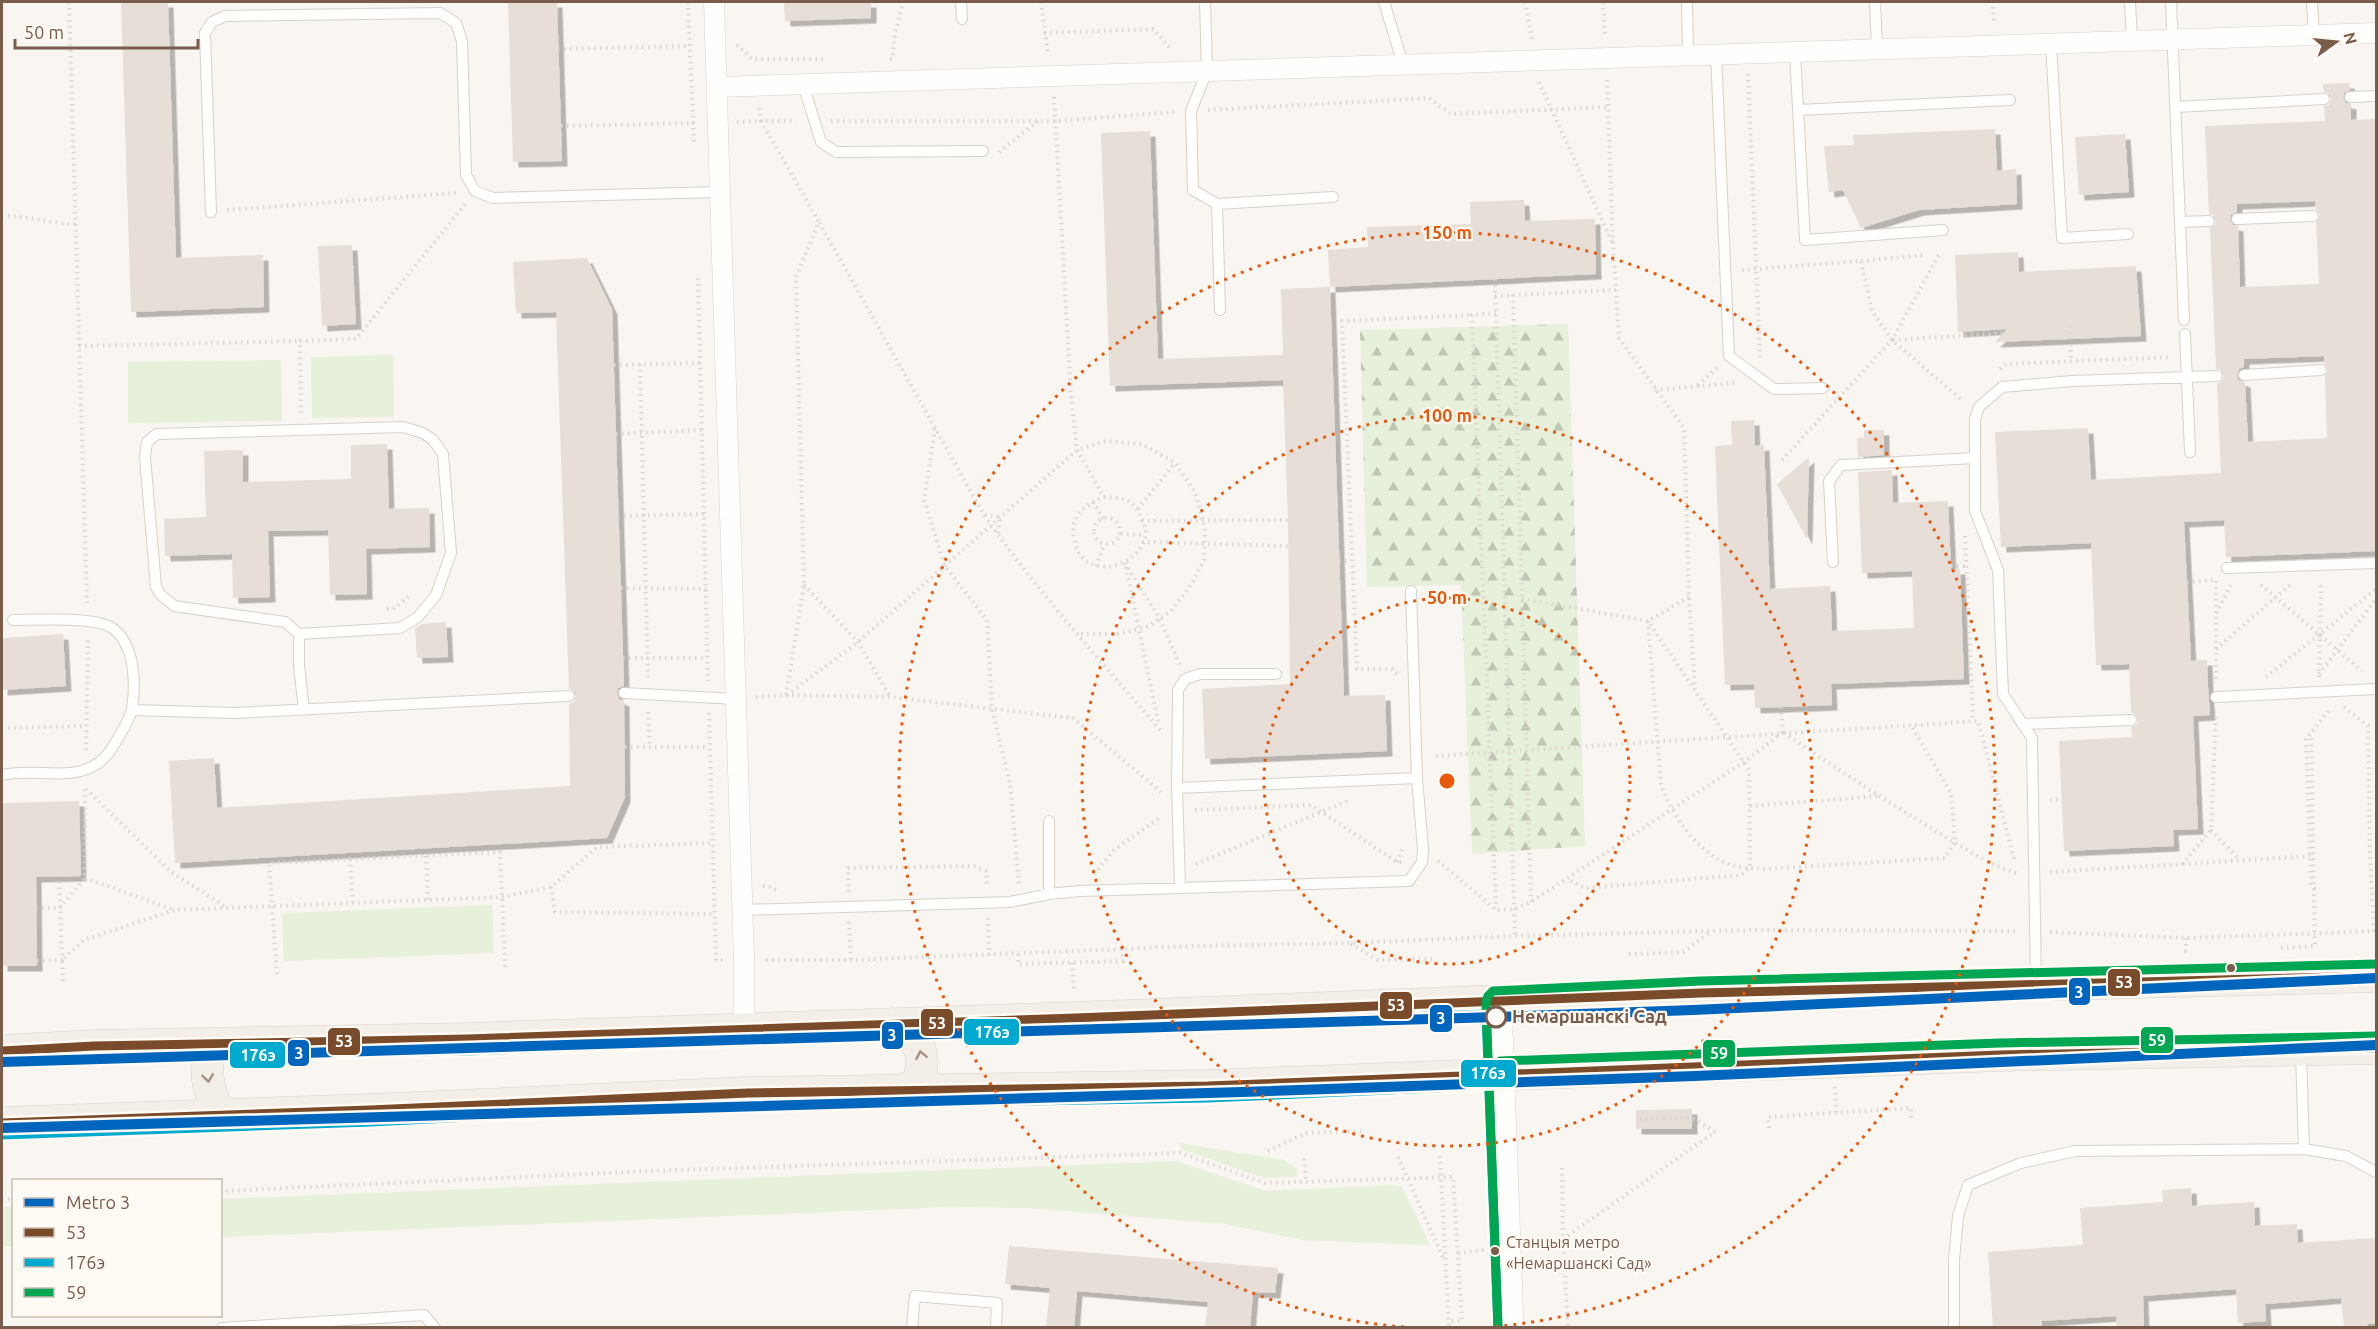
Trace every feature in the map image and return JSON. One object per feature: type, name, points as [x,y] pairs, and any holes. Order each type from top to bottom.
[{"type":"main road","points":[[2,1051],[94,1046],[468,1039],[1701,993],[2376,976]]},
{"type":"main road","points":[[1498,1002],[1510,1328]]},
{"type":"main road","points":[[893,1024],[914,1038],[922,1056],[923,1066],[919,1082],[904,1091]]},
{"type":"main road","points":[[220,1116],[211,1096],[206,1074],[208,1055],[221,1045]]},
{"type":"main road","points":[[2,1123],[220,1116],[674,1095],[1208,1086],[2000,1055],[2376,1048]]},
{"type":"street","points":[[714,2],[744,1029]]},
{"type":"street","points":[[717,87],[2376,33]]},
{"type":"lane","points":[[961,2],[962,19]]},
{"type":"lane","points":[[1206,2],[1199,71],[1191,111],[1192,190],[1217,204],[1333,197]]},
{"type":"lane","points":[[1384,2],[1402,64]]},
{"type":"lane","points":[[1687,2],[1688,55]]},
{"type":"lane","points":[[1875,2],[1877,49]]},
{"type":"lane","points":[[2130,2],[2132,41]]},
{"type":"lane","points":[[2171,2],[2184,320]]},
{"type":"lane","points":[[2312,2],[2314,35]]},
{"type":"lane","points":[[211,212],[205,33],[212,22],[225,16],[440,13],[456,23],[462,41],[466,175],[475,191],[494,198],[720,192]]},
{"type":"lane","points":[[2051,43],[2062,238],[2128,234]]},
{"type":"lane","points":[[1795,52],[1805,240],[1943,230]]},
{"type":"lane","points":[[1716,54],[1724,271],[1730,356],[1774,389],[1823,388]]},
{"type":"lane","points":[[803,84],[821,142],[836,152],[983,151]]},
{"type":"lane","points":[[2350,97],[2376,96]]},
{"type":"lane","points":[[2176,107],[2324,99]]},
{"type":"lane","points":[[1798,110],[2010,100]]},
{"type":"lane","points":[[1217,204],[1220,310]]},
{"type":"lane","points":[[2237,219],[2313,216]]},
{"type":"lane","points":[[2180,222],[2210,221]]},
{"type":"lane","points":[[2185,334],[2190,452]]},
{"type":"lane","points":[[2244,375],[2321,370]]},
{"type":"lane","points":[[2036,984],[2032,738],[2003,694],[1998,570],[1975,511],[1975,419],[1979,407],[2002,387],[2217,376]]},
{"type":"lane","points":[[403,427],[423,433],[443,454],[451,553],[436,595],[418,617],[400,628],[299,634],[285,622],[174,606],[160,594],[156,587],[145,457],[147,442],[157,434],[403,427]]},
{"type":"lane","points":[[1833,562],[1829,481],[1841,465],[1975,458]]},
{"type":"lane","points":[[2227,568],[2376,563]]},
{"type":"lane","points":[[742,910],[848,902],[1010,902],[1049,894],[1080,891],[1179,886],[1409,881],[1422,862],[1411,591]]},
{"type":"lane","points":[[2,775],[15,771],[86,770],[103,759],[132,710],[133,663],[124,642],[111,627],[88,621],[13,620]]},
{"type":"lane","points":[[299,634],[299,666],[304,710]]},
{"type":"lane","points":[[1179,886],[1178,690],[1185,679],[1200,674],[1276,674]]},
{"type":"lane","points":[[2216,697],[2376,689]]},
{"type":"lane","points":[[624,693],[736,699]]},
{"type":"lane","points":[[132,710],[235,713],[569,696]]},
{"type":"lane","points":[[2022,724],[2131,720]]},
{"type":"lane","points":[[1177,788],[1417,778]]},
{"type":"lane","points":[[1048,820],[1049,894]]},
{"type":"lane","points":[[2301,1051],[2304,1149]]},
{"type":"lane","points":[[1954,1328],[1955,1249],[1958,1216],[1968,1185],[2021,1163],[2075,1150],[2304,1149],[2346,1156],[2376,1172]]},
{"type":"lane","points":[[912,1328],[915,1296],[997,1303],[996,1328]]},
{"type":"lane","points":[[222,1328],[424,1315],[435,1328]]},
{"type":"path","points":[[69,2],[88,621]]},
{"type":"path","points":[[688,2],[694,146]]},
{"type":"path","points":[[880,59],[892,59],[903,2]]},
{"type":"path","points":[[1041,2],[1056,121],[1071,396],[1077,450],[1104,497]]},
{"type":"path","points":[[1525,2],[1537,77],[1612,243]]},
{"type":"path","points":[[1603,2],[1612,243],[1619,338],[1654,390],[1684,428],[1689,597],[1695,689]]},
{"type":"path","points":[[1993,7],[1994,28]]},
{"type":"path","points":[[1044,33],[1153,29],[1199,71]]},
{"type":"path","points":[[735,42],[752,59],[760,121],[984,515],[998,536],[1078,634],[1161,731]]},
{"type":"path","points":[[558,49],[690,46]]},
{"type":"path","points":[[1654,390],[1761,380],[1747,53]]},
{"type":"path","points":[[752,59],[834,59]]},
{"type":"path","points":[[561,126],[760,121],[1056,121],[1429,98],[1451,114],[1608,106]]},
{"type":"path","points":[[993,157],[1038,120]]},
{"type":"path","points":[[79,346],[356,339],[475,191]]},
{"type":"path","points":[[211,212],[475,191]]},
{"type":"path","points":[[2,216],[15,216],[58,224],[76,224]]},
{"type":"path","points":[[786,695],[804,585],[796,277],[819,222]]},
{"type":"path","points":[[1892,340],[1940,253]]},
{"type":"path","points":[[1724,271],[1926,255]]},
{"type":"path","points":[[1861,261],[1872,311],[1892,340]]},
{"type":"path","points":[[698,272],[716,960]]},
{"type":"path","points":[[1495,279],[1515,936]]},
{"type":"path","points":[[1495,296],[1616,290]]},
{"type":"path","points":[[1513,295],[1531,902]]},
{"type":"path","points":[[1400,682],[1392,669],[1357,669],[1342,321],[1496,314]]},
{"type":"path","points":[[1472,315],[1496,910]]},
{"type":"path","points":[[2070,326],[2071,361],[2185,357]]},
{"type":"path","points":[[1892,340],[2004,333]]},
{"type":"path","points":[[300,341],[301,430]]},
{"type":"path","points":[[1698,386],[1730,356]]},
{"type":"path","points":[[614,364],[700,363]]},
{"type":"path","points":[[640,364],[650,747]]},
{"type":"path","points":[[936,429],[924,500],[945,566],[987,620],[992,709],[1010,783],[1020,888],[1010,902]]},
{"type":"path","points":[[616,434],[702,430]]},
{"type":"path","points":[[786,695],[858,642],[1077,450],[1106,441],[1142,444],[1175,463],[1195,492],[1205,528],[1203,560],[1191,585],[1171,611],[1149,626],[1119,634],[1078,634]]},
{"type":"path","points":[[1138,509],[1175,463]]},
{"type":"path","points":[[1104,497],[1124,499],[1138,509],[1146,531],[1140,549],[1125,563],[1109,567],[1096,566],[1087,562],[1078,553],[1073,534],[1074,518],[1086,505],[1093,502],[1104,497]]},
{"type":"path","points":[[1093,502],[1104,520]]},
{"type":"path","points":[[618,516],[704,514]]},
{"type":"path","points":[[984,515],[1000,517]]},
{"type":"path","points":[[998,536],[1000,517]]},
{"type":"path","points":[[1104,545],[1097,540],[1094,529],[1098,521],[1109,519],[1118,521],[1121,534]]},
{"type":"path","points":[[1142,521],[1288,520]]},
{"type":"path","points":[[1121,534],[1144,535]]},
{"type":"path","points":[[1104,545],[1114,542],[1121,534]]},
{"type":"path","points":[[1142,542],[1288,546]]},
{"type":"path","points":[[1096,566],[1104,545]]},
{"type":"path","points":[[1340,561],[1351,561]]},
{"type":"path","points":[[1125,563],[1160,619],[1177,654]]},
{"type":"path","points":[[1125,563],[1161,731],[1161,741]]},
{"type":"path","points":[[2216,649],[2275,597],[2317,565]]},
{"type":"path","points":[[2317,565],[2318,693]]},
{"type":"path","points":[[1951,566],[1965,566]]},
{"type":"path","points":[[2216,614],[2241,567],[2369,677]]},
{"type":"path","points":[[2187,582],[2216,580],[2216,697]]},
{"type":"path","points":[[804,585],[858,642],[890,697]]},
{"type":"path","points":[[621,588],[706,589]]},
{"type":"path","points":[[2242,696],[2376,589]]},
{"type":"path","points":[[383,610],[394,608],[412,595]]},
{"type":"path","points":[[1522,599],[1648,621],[1689,597]]},
{"type":"path","points":[[2319,674],[2376,599]]},
{"type":"path","points":[[1568,879],[1584,888],[1741,875],[1750,867],[1749,770],[1648,621]]},
{"type":"path","points":[[1648,621],[1661,785],[1670,809],[1688,834],[1721,861],[1741,867],[1764,869],[1945,858],[1955,842],[1952,793],[1911,725]]},
{"type":"path","points":[[623,658],[707,658]]},
{"type":"path","points":[[736,699],[786,695],[890,697],[1073,718],[1163,794],[1163,783]]},
{"type":"path","points":[[772,960],[850,960],[1122,949],[1711,931],[2036,932],[2186,938],[2375,931],[2370,856],[2368,726],[2336,701]]},
{"type":"path","points":[[1780,707],[1783,733],[1878,796],[1998,867],[2019,874]]},
{"type":"path","points":[[2182,864],[2211,830],[2216,713]]},
{"type":"path","points":[[1436,756],[1978,721],[2019,874],[2035,903]]},
{"type":"path","points":[[2,728],[86,726]]},
{"type":"path","points":[[1178,811],[1311,805],[1397,862],[1440,860],[1496,910],[1514,909],[1531,902],[1568,879],[1670,809],[1744,762],[1783,733]]},
{"type":"path","points":[[2312,856],[2311,735],[2306,739],[2312,856],[2315,890],[2315,946]]},
{"type":"path","points":[[625,747],[709,747]]},
{"type":"path","points":[[85,788],[170,871],[227,908]]},
{"type":"path","points":[[1750,806],[1878,796]]},
{"type":"path","points":[[2045,800],[2062,799]]},
{"type":"path","points":[[1179,886],[1194,865],[1320,812]]},
{"type":"path","points":[[1080,891],[1114,850],[1164,815]]},
{"type":"path","points":[[2211,830],[2241,860]]},
{"type":"path","points":[[37,961],[62,960],[84,940],[174,910],[502,897],[551,887],[597,847],[712,843]]},
{"type":"path","points":[[277,974],[269,863],[500,852],[505,967]]},
{"type":"path","points":[[426,856],[428,900]]},
{"type":"path","points":[[2061,871],[2312,856]]},
{"type":"path","points":[[350,859],[353,903]]},
{"type":"path","points":[[850,960],[848,868],[974,866],[986,871],[989,955]]},
{"type":"path","points":[[58,876],[63,981]]},
{"type":"path","points":[[60,908],[85,878],[174,910]]},
{"type":"path","points":[[763,886],[771,886],[780,892]]},
{"type":"path","points":[[551,887],[555,912],[715,914]]},
{"type":"path","points":[[36,908],[60,908]]},
{"type":"path","points":[[1629,954],[1684,952],[1711,931]]},
{"type":"path","points":[[2186,938],[2186,951]]},
{"type":"path","points":[[1351,943],[1378,960],[1433,959]]},
{"type":"path","points":[[1018,954],[1018,964],[1123,961],[1122,949]]},
{"type":"path","points":[[1769,1128],[1768,1117],[1911,1108],[1911,1118]]},
{"type":"path","points":[[1563,1239],[1715,1132],[1692,1118],[1636,1119]]},
{"type":"path","points":[[1268,1151],[1306,1132],[1361,1131]]},
{"type":"path","points":[[222,1191],[660,1171],[1180,1153],[1265,1183],[1454,1177],[1462,1321],[1449,1322]]},
{"type":"path","points":[[1440,1156],[1449,1328]]},
{"type":"path","points":[[1398,1157],[1446,1263]]},
{"type":"path","points":[[1304,1159],[1306,1182]]},
{"type":"path","points":[[1562,1168],[1568,1328]]},
{"type":"green space","points":[[1568,324],[1585,846],[1472,854],[1461,585],[1367,587],[1360,330]]},
{"type":"green space","points":[[393,355],[394,417],[312,418],[311,357]]},
{"type":"green space","points":[[281,360],[282,421],[128,423],[128,362]]},
{"type":"green space","points":[[492,905],[494,953],[284,961],[282,913]]},
{"type":"green space","points":[[1180,1143],[1284,1160],[1297,1169],[1297,1177],[1263,1178],[1181,1149]]},
{"type":"green space","points":[[1176,1161],[1266,1191],[1395,1185],[1402,1187],[1430,1245],[1302,1240],[1226,1224],[1027,1208],[948,1207],[222,1237],[222,1199]]},
{"type":"green space","points":[[2,1207],[12,1207],[12,1246],[2,1246]]},
{"type":"building","points":[[121,2],[168,2],[176,258],[263,255],[264,307],[131,312]]},
{"type":"building","points":[[508,2],[557,2],[562,161],[513,162]]},
{"type":"building","points":[[784,2],[871,2],[871,18],[785,21]]},
{"type":"building","points":[[2349,83],[2350,90],[2344,93],[2343,98],[2346,103],[2351,104],[2351,120],[2376,119],[2376,551],[2226,557],[2224,520],[2184,522],[2191,661],[2207,660],[2210,715],[2193,716],[2198,829],[2173,830],[2174,846],[2064,851],[2059,741],[2132,737],[2131,727],[2137,724],[2138,719],[2131,712],[2129,664],[2096,665],[2091,543],[2001,547],[1995,432],[2088,428],[2091,480],[2221,473],[2217,384],[2223,380],[2224,375],[2221,370],[2216,369],[2210,228],[2215,225],[2216,220],[2213,215],[2209,214],[2205,126],[2325,121],[2324,106],[2329,105],[2331,99],[2330,94],[2324,92],[2323,84]],"holes":[[[2315,201],[2320,215],[2316,223],[2319,284],[2240,287],[2238,226],[2233,225],[2230,220],[2231,215],[2237,212],[2237,204]],[[2324,356],[2324,363],[2328,370],[2325,376],[2327,438],[2248,442],[2245,382],[2238,380],[2237,375],[2239,369],[2244,367],[2244,359]]]},
{"type":"building","points":[[1995,129],[1997,171],[2016,169],[2017,204],[1919,210],[1861,228],[1843,190],[1829,192],[1824,146],[1854,145],[1853,135]]},
{"type":"building","points":[[1150,131],[1158,359],[1283,355],[1281,289],[1330,287],[1344,696],[1385,695],[1387,751],[1205,759],[1202,689],[1290,684],[1283,380],[1110,386],[1101,133]]},
{"type":"building","points":[[2125,134],[2129,192],[2079,195],[2075,137]]},
{"type":"building","points":[[1524,200],[1525,221],[1595,219],[1596,274],[1330,287],[1328,250],[1368,247],[1367,227],[1471,224],[1470,202]]},
{"type":"building","points":[[352,245],[356,324],[322,326],[318,246]]},
{"type":"building","points":[[2018,252],[2019,272],[2136,266],[2141,336],[1995,342],[2007,329],[1958,332],[1955,255]]},
{"type":"building","points":[[587,258],[612,309],[624,686],[618,688],[617,693],[619,699],[624,701],[625,797],[607,838],[175,863],[169,761],[214,758],[217,808],[570,786],[569,704],[574,702],[576,696],[575,691],[569,689],[556,312],[516,313],[513,262]]},
{"type":"building","points":[[1754,420],[1755,446],[1764,445],[1770,589],[1830,586],[1832,631],[1914,628],[1912,571],[1862,573],[1858,472],[1892,470],[1893,503],[1948,501],[1951,569],[1960,569],[1964,679],[1831,684],[1832,705],[1755,708],[1754,684],[1725,685],[1715,446],[1732,445],[1731,421]]},
{"type":"building","points":[[1864,430],[1884,430],[1884,455],[1858,457],[1857,438],[1864,438]]},
{"type":"building","points":[[387,444],[389,509],[429,508],[430,547],[366,549],[367,594],[330,595],[328,530],[268,531],[270,597],[233,598],[232,554],[165,556],[164,519],[206,517],[204,451],[243,450],[243,482],[351,479],[351,445]]},
{"type":"building","points":[[1809,457],[1807,539],[1777,484]]},
{"type":"building","points":[[446,622],[448,657],[417,658],[415,628],[422,624]]},
{"type":"building","points":[[63,634],[66,686],[2,690],[2,638]]},
{"type":"building","points":[[79,801],[81,876],[36,877],[37,966],[2,966],[2,803]]},
{"type":"building","points":[[1692,1109],[1692,1129],[1636,1129],[1636,1110]]},
{"type":"building","points":[[2191,1188],[2192,1206],[2254,1202],[2255,1226],[2297,1224],[2298,1243],[2376,1238],[2376,1323],[2367,1324],[2368,1328],[2344,1328],[2341,1298],[2265,1304],[2266,1321],[2238,1323],[2236,1289],[2143,1296],[2144,1328],[2117,1328],[2116,1316],[2042,1321],[2042,1328],[1993,1328],[1988,1252],[2083,1245],[2080,1208],[2163,1202],[2162,1190]]},
{"type":"building","points":[[1009,1246],[1278,1268],[1275,1293],[1253,1292],[1250,1328],[1205,1328],[1208,1302],[1077,1291],[1074,1328],[1046,1328],[1050,1288],[1005,1284]]},
{"type":"metro line","name":"3","points":[[2,1062],[1497,1017],[2376,978]]},
{"type":"metro line","name":"3","points":[[2,1128],[1242,1092],[1695,1076],[2376,1045]]},
{"type":"transit line","name":"59","points":[[1498,1328],[1486,1002],[1493,991],[1701,981],[2376,964]]},
{"type":"transit line","name":"53","points":[[2,1051],[94,1046],[468,1039],[1701,993],[2376,976]]},
{"type":"transit line","name":"176э","points":[[3,1063],[94,1058],[468,1051],[1486,1014],[1498,1328]]},
{"type":"transit line","name":"59","points":[[1500,1061],[2000,1043],[2376,1036]]},
{"type":"transit line","name":"53","points":[[2,1123],[748,1093],[1208,1086],[2000,1055],[2376,1048]]},
{"type":"transit line","name":"176э","points":[[2,1135],[370,1122],[674,1107],[1208,1098],[1501,1085]]},
{"type":"place","name":"Немаршанскі Сад","points":[[1496,1017]]},
{"type":"place","name":"Станцыя метро «Немаршанскі Сад»","points":[[1495,1251]]}]
